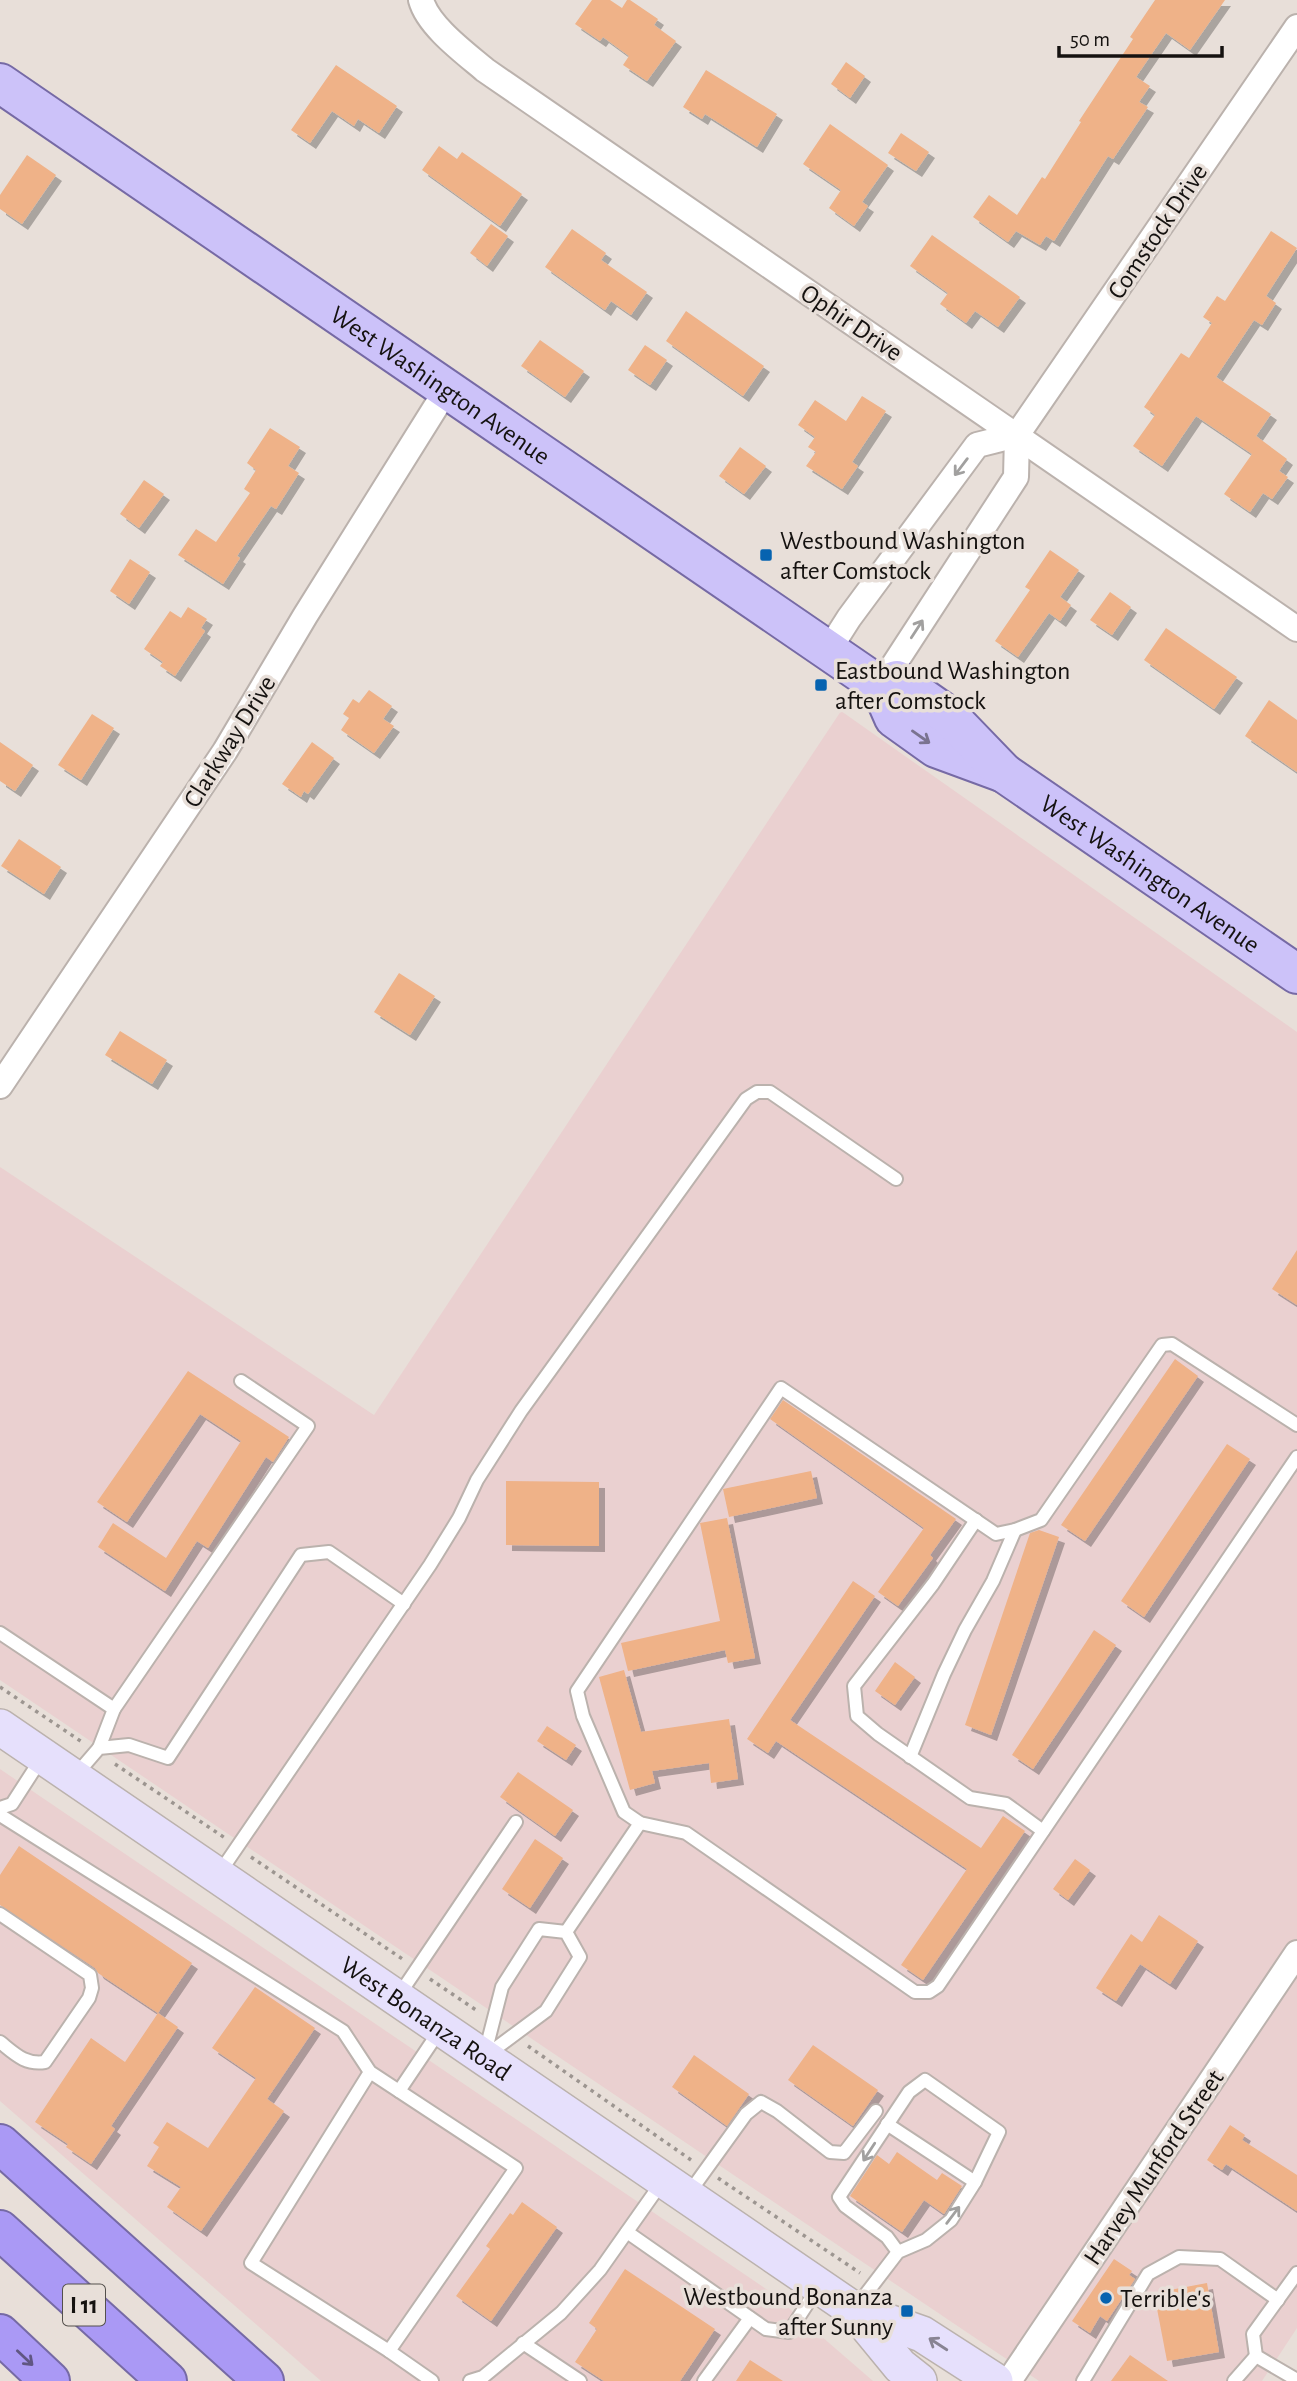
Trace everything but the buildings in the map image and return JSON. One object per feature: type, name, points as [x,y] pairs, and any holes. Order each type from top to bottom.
[{"type":"highway","points":[[0,2144],[264,2381]]},
{"type":"highway","points":[[50,2187],[253,2381]]},
{"type":"highway","name":"I 11","points":[[0,2230],[167,2381]]},
{"type":"highway","points":[[42,2267],[150,2381]]},
{"type":"highway","points":[[0,2334],[50,2381]]},
{"type":"main road","name":"West Washington Avenue","points":[[0,83],[880,686],[894,718],[936,748],[1004,773],[1297,974]]},
{"type":"main road","name":"West Bonanza Road","points":[[0,1727],[854,2310],[922,2334],[995,2381]]},
{"type":"main road","name":"West Bonanza Road","points":[[854,2310],[900,2367],[919,2381]]},
{"type":"street","name":"Ophir Drive","points":[[421,0],[423,7],[448,38],[485,70],[1297,629]]},
{"type":"street","name":"Comstock Drive","points":[[1017,435],[1297,27]]},
{"type":"street","name":"Clarkway Drive","points":[[0,1086],[225,751],[305,616],[447,389]]},
{"type":"street","points":[[828,651],[849,618],[977,445],[1017,435],[1016,477],[880,686]]},
{"type":"street","name":"Harvey Munford Street","points":[[1009,2381],[1297,1952]]},
{"type":"lane","points":[[218,1875],[404,1604],[452,1530],[477,1480],[521,1411],[746,1099],[757,1092],[769,1092],[897,1180]]},
{"type":"lane","points":[[1297,1425],[1172,1344],[1163,1345],[1041,1520],[996,1534],[781,1388],[577,1691],[583,1716],[624,1812],[640,1823],[686,1833],[915,1992],[929,1992],[938,1986],[1297,1457]]},
{"type":"lane","points":[[74,1777],[99,1748],[114,1709],[308,1426],[241,1381]]},
{"type":"lane","points":[[976,1520],[933,1584],[854,1686],[857,1716],[878,1734],[970,1798],[1006,1804],[1043,1831]]},
{"type":"lane","points":[[910,1756],[944,1674],[993,1581],[1015,1530]]},
{"type":"lane","points":[[99,1748],[129,1745],[168,1758],[301,1555],[329,1552],[404,1604]]},
{"type":"lane","points":[[0,1633],[114,1709]]},
{"type":"lane","points":[[0,1808],[12,1804],[43,1756]]},
{"type":"lane","points":[[0,1815],[343,2031],[370,2072],[516,2168],[389,2351]]},
{"type":"lane","points":[[397,1998],[516,1822]]},
{"type":"lane","points":[[566,1932],[640,1823]]},
{"type":"lane","points":[[0,1914],[90,1975],[92,1988],[89,1997],[45,2062],[35,2064],[21,2060],[0,2042]]},
{"type":"lane","points":[[484,2057],[502,1987],[526,1947],[539,1928],[566,1932]]},
{"type":"lane","points":[[484,2057],[546,2011],[580,1957],[566,1932]]},
{"type":"lane","points":[[399,2091],[441,2028]]},
{"type":"lane","points":[[370,2072],[251,2263],[432,2381]]},
{"type":"lane","points":[[854,2310],[898,2252],[926,2240],[951,2220],[975,2182],[999,2132],[925,2080],[909,2092],[839,2197],[845,2206],[887,2237],[898,2252]]},
{"type":"lane","points":[[470,2381],[483,2377],[561,2313],[600,2270],[627,2232],[761,2102],[777,2111],[830,2152],[844,2153],[876,2111]]},
{"type":"lane","points":[[887,2124],[975,2182]]},
{"type":"lane","points":[[627,2232],[766,2329],[789,2332],[819,2286]]},
{"type":"lane","points":[[1083,2381],[1148,2274],[1179,2257],[1220,2259],[1278,2300]]},
{"type":"lane","points":[[1234,2381],[1256,2356],[1253,2334],[1297,2273]]},
{"type":"lane","points":[[704,2381],[750,2318]]},
{"type":"lane","points":[[523,2343],[580,2381]]},
{"type":"lane","points":[[1256,2356],[1297,2380]]},
{"type":"shaded area","points":[[841,711],[1297,1032],[1297,2328],[1262,2381],[1039,2381],[0,1680],[0,1167],[374,1415]]},
{"type":"shaded area","points":[[0,1769],[769,2291],[873,2381],[321,2381],[0,2101]]},
{"type":"place","name":"Westbound Washington after Comstock","points":[[766,555]]},
{"type":"place","name":"Eastbound Washington after Comstock","points":[[821,685]]},
{"type":"place","name":"Terrible's","points":[[1106,2298]]},
{"type":"place","name":"Westbound Bonanza after Sunny","points":[[907,2311]]}]
